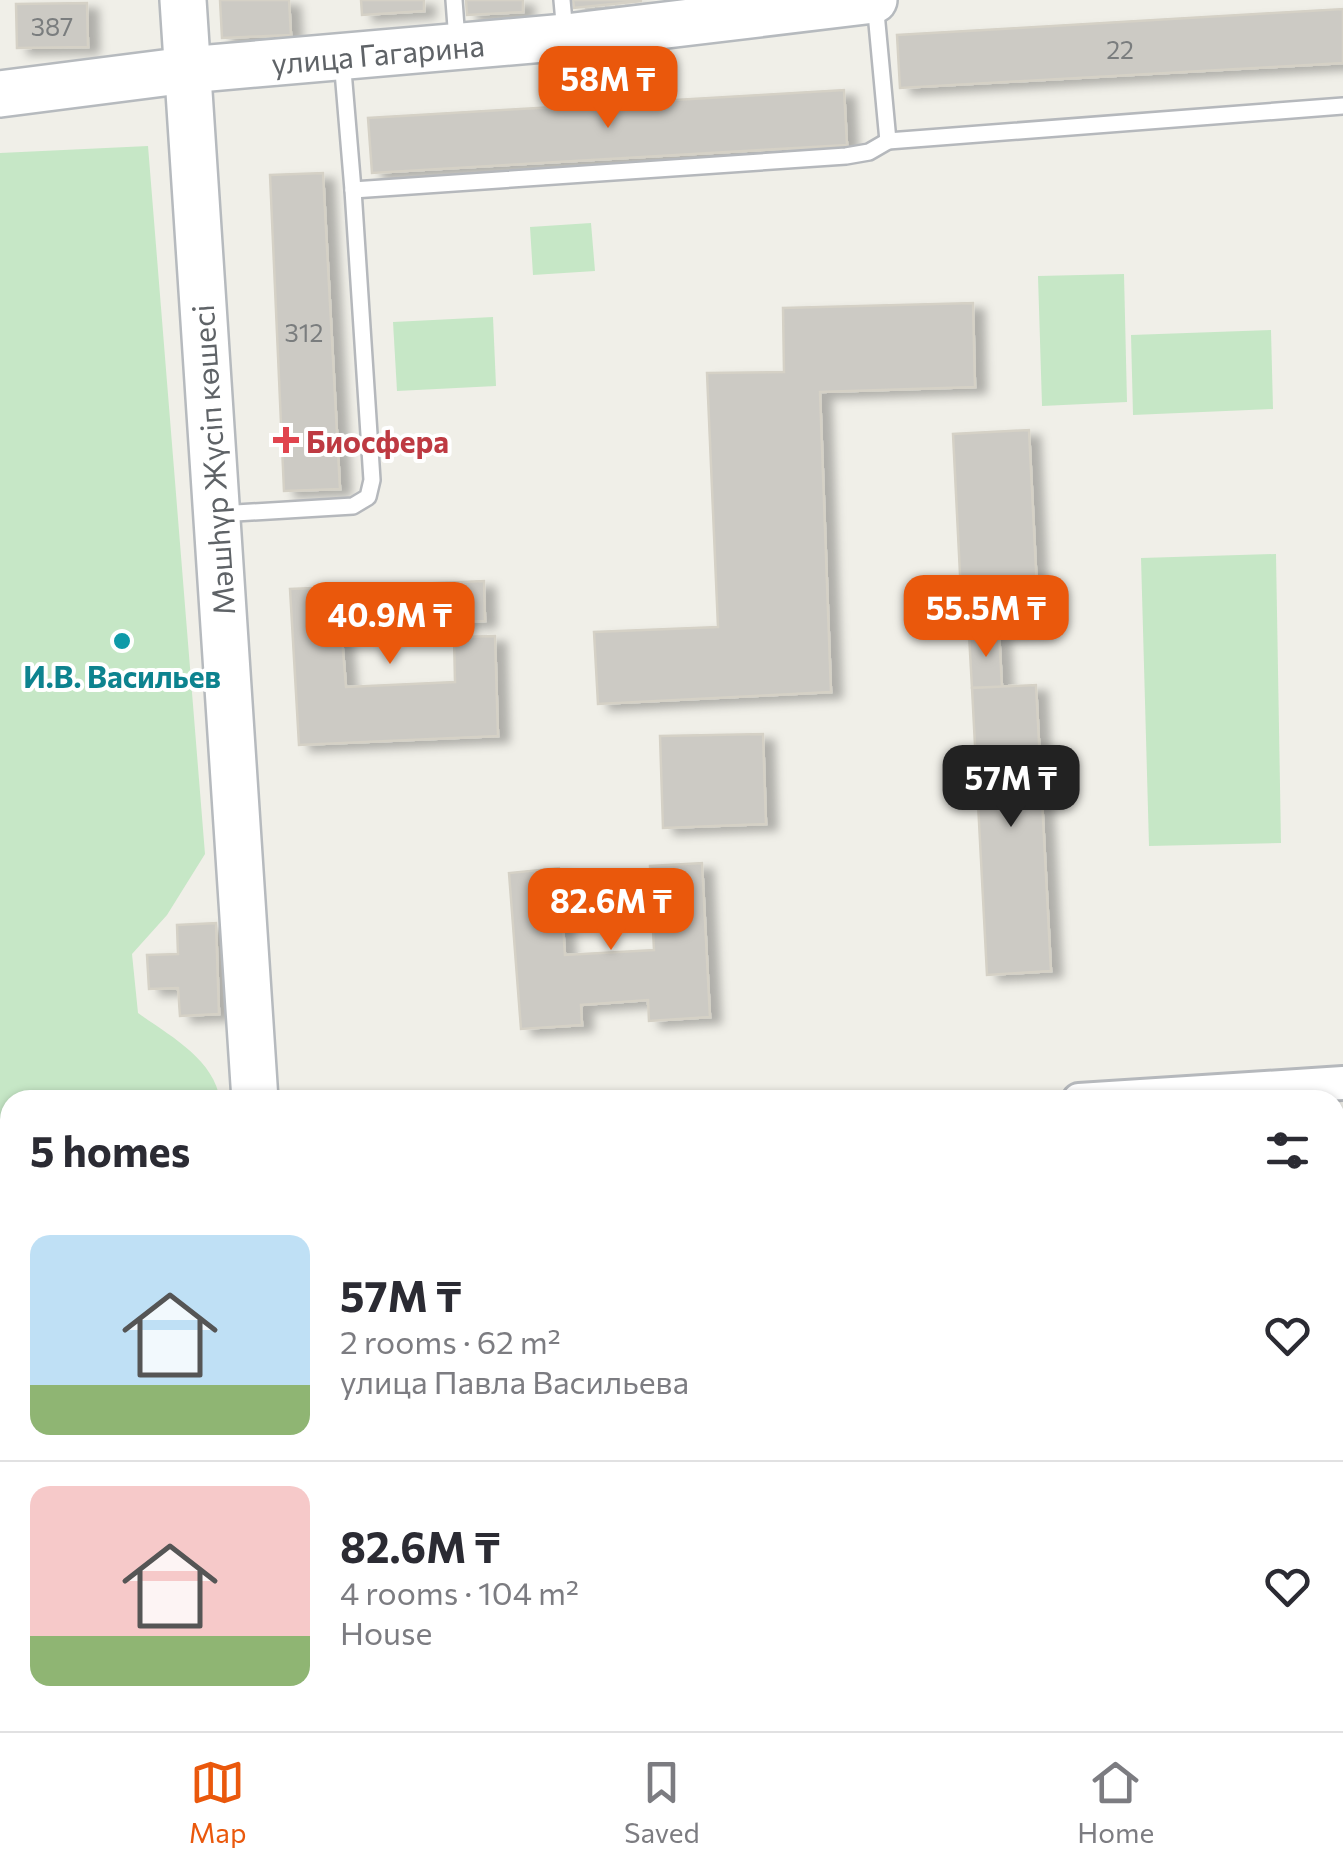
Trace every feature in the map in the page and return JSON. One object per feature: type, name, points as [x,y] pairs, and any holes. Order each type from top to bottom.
[{"type":"street","name":"Мәшһүр Жүсіп көшесі","points":[[183,0],[255,1090]]},
{"type":"street","name":"улица Гагарина","points":[[0,94],[187,70],[458,46],[564,18],[875,0]]},
{"type":"street","points":[[1314,1090],[1343,1082]]},
{"type":"lane","points":[[454,0],[458,46]]},
{"type":"lane","points":[[875,0],[888,141]]},
{"type":"lane","points":[[215,514],[352,506],[368,497],[372,480],[342,57]]},
{"type":"lane","points":[[352,190],[846,156],[868,152],[888,141],[1343,106]]},
{"type":"green space","points":[[148,146],[205,854],[167,915],[132,954],[138,1013],[200,1061],[217,1090],[0,1090],[0,153]]},
{"type":"green space","points":[[591,223],[595,271],[533,275],[530,227]]},
{"type":"green space","points":[[1124,274],[1127,402],[1042,406],[1038,276]]},
{"type":"green space","points":[[493,317],[496,386],[397,391],[393,322]]},
{"type":"green space","points":[[1271,330],[1273,409],[1133,415],[1131,335]]},
{"type":"green space","points":[[1276,554],[1281,843],[1149,846],[1141,558]]},
{"type":"building","points":[[220,0],[289,0],[291,35],[222,38]]},
{"type":"building","points":[[361,0],[424,0],[424,11],[362,15]]},
{"type":"building","points":[[466,0],[523,0],[523,12],[467,15]]},
{"type":"building","points":[[573,0],[641,0],[641,1],[574,8]]},
{"type":"building","points":[[87,3],[88,47],[17,48],[16,4]]},
{"type":"building","points":[[1343,9],[1343,63],[900,88],[897,35]]},
{"type":"building","points":[[844,90],[847,145],[372,173],[368,118]]},
{"type":"building","points":[[323,173],[340,489],[284,491],[270,175]]},
{"type":"building","points":[[973,303],[975,387],[820,392],[831,692],[598,704],[594,632],[718,627],[707,373],[784,372],[783,308]]},
{"type":"building","points":[[1029,430],[1039,630],[963,634],[953,434]]},
{"type":"building","points":[[484,581],[485,621],[341,626],[346,687],[455,682],[454,637],[495,636],[498,736],[299,745],[290,589]]},
{"type":"building","points":[[999,632],[1002,687],[972,688],[969,634]]},
{"type":"building","points":[[1036,685],[1051,971],[987,975],[972,688]]},
{"type":"building","points":[[763,734],[766,824],[663,828],[660,736]]},
{"type":"building","points":[[702,863],[710,1017],[649,1021],[648,1000],[581,1005],[582,1025],[521,1029],[509,873],[559,868],[565,955],[654,950],[650,866]]},
{"type":"building","points":[[216,923],[219,1014],[180,1016],[178,988],[149,989],[147,955],[178,954],[177,925]]},
{"type":"place","name":"Биосфера","points":[[286,440]]},
{"type":"place","name":"И.В. Васильев","points":[[122,641]]}]
